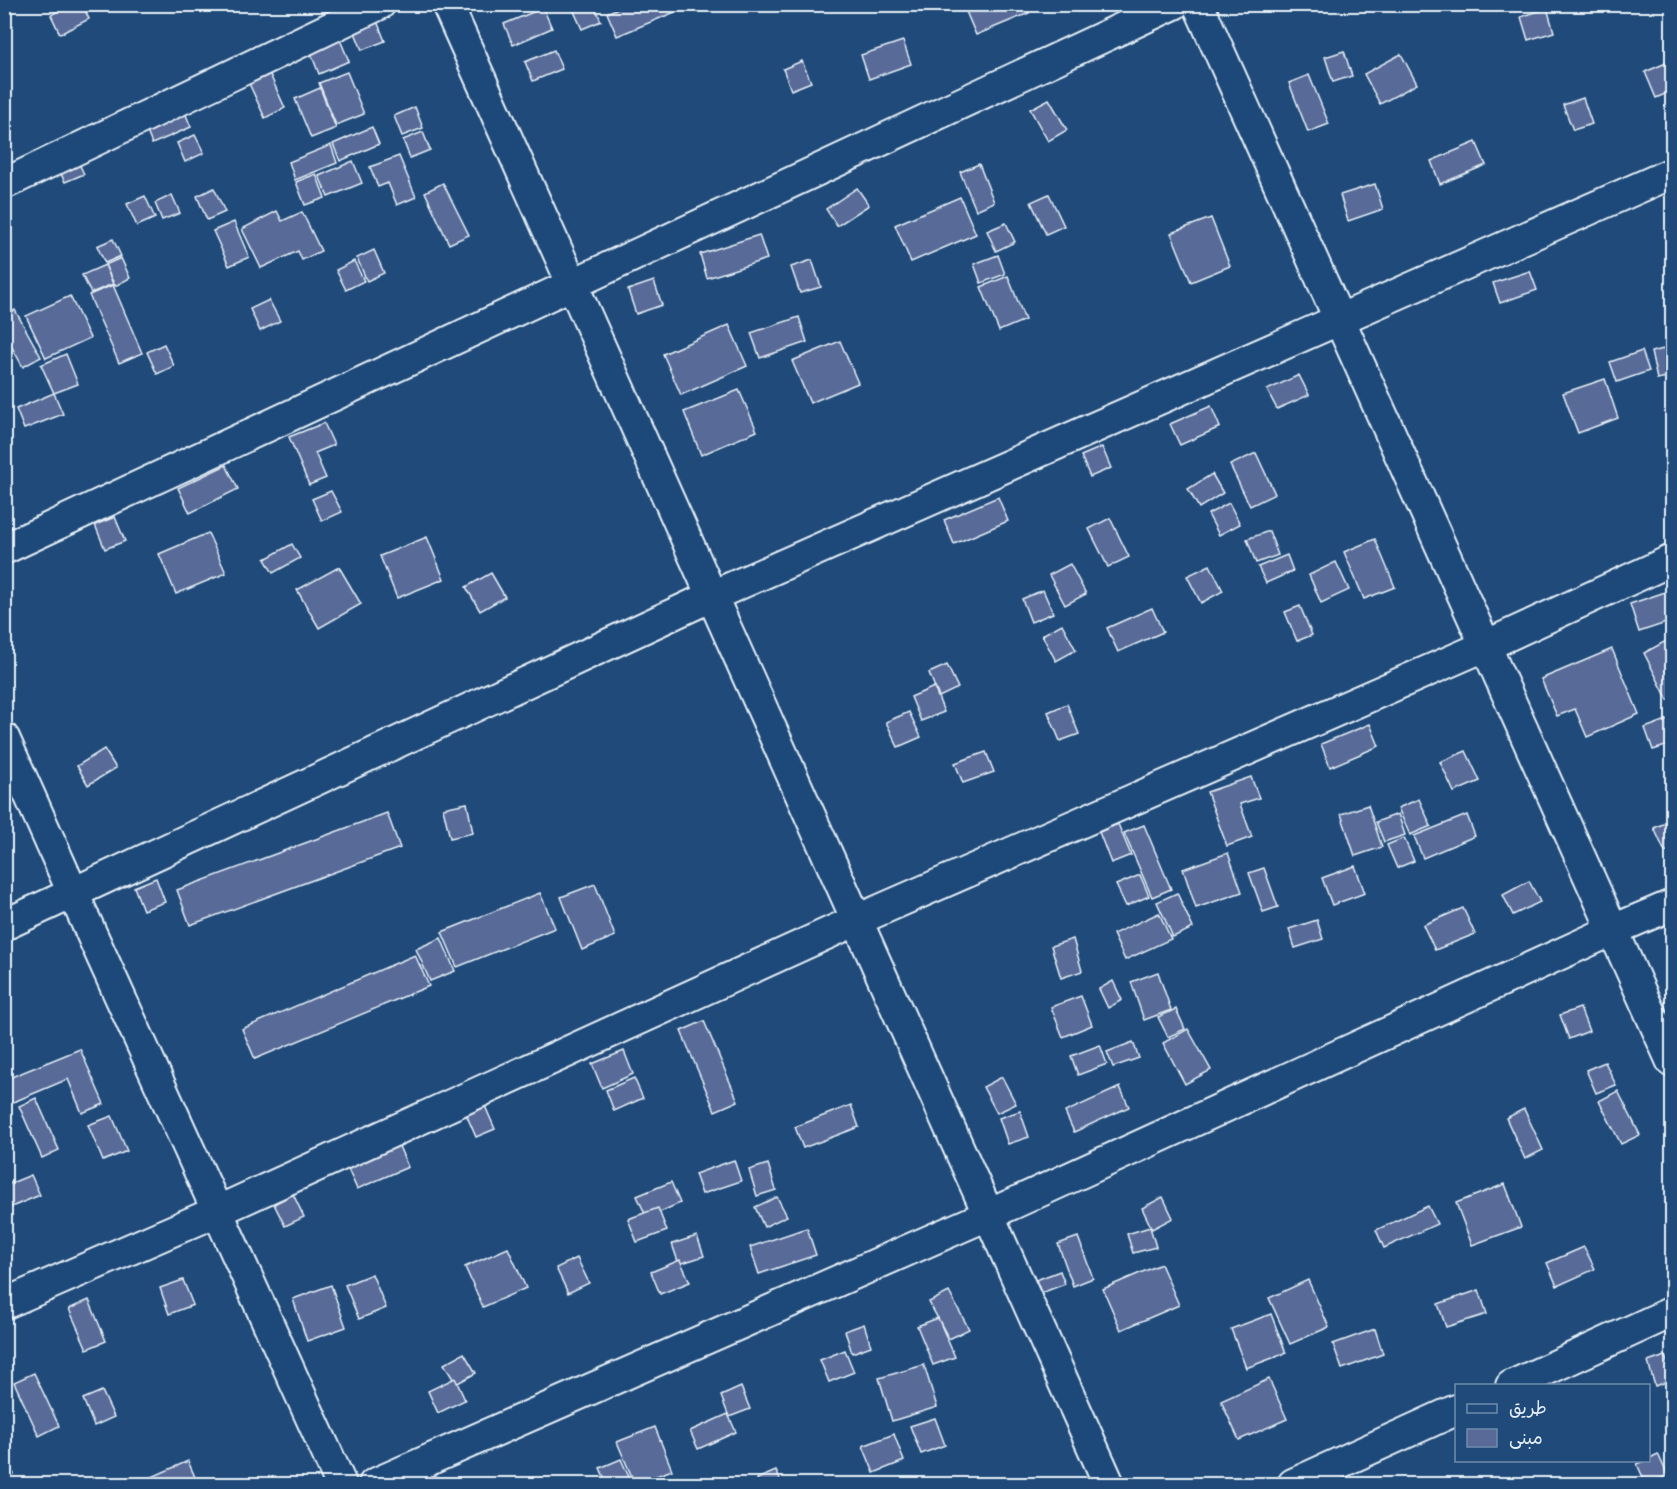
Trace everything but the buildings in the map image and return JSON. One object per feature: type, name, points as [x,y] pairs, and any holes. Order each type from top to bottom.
[{"type":"street","points":[[4,184],[380,4]]},
{"type":"street","points":[[447,4],[1109,1485]]},
{"type":"street","points":[[4,549],[1174,4]]},
{"type":"street","points":[[1198,4],[1672,1062]]},
{"type":"street","points":[[4,925],[712,596],[1672,173]]},
{"type":"street","points":[[4,1304],[218,1211],[857,920],[1485,646],[1672,560]]},
{"type":"street","points":[[4,738],[340,1485]]},
{"type":"street","points":[[375,1485],[988,1215],[1672,905]]},
{"type":"street","points":[[1515,1384],[1672,1312]]},
{"type":"street","points":[[1293,1485],[1455,1410]]}]
